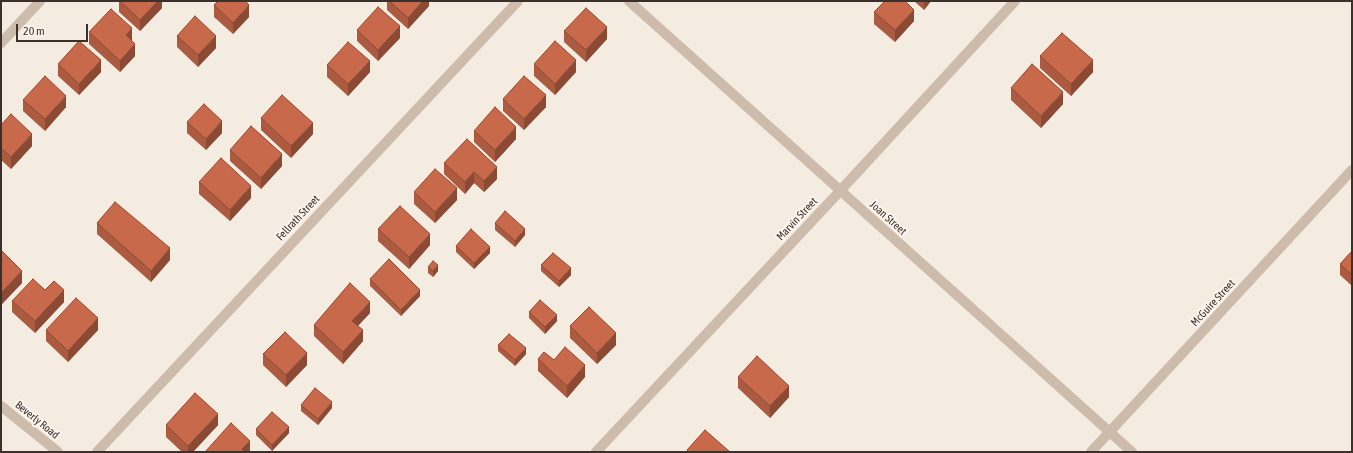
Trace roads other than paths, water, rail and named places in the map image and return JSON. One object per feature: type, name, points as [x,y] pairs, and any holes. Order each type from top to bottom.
[{"type":"street","points":[[1,43],[40,1]]},
{"type":"street","name":"Fellrath Street","points":[[97,452],[518,1]]},
{"type":"street","name":"Joan Street","points":[[629,1],[1132,452]]},
{"type":"street","name":"Marvin Street","points":[[596,452],[1015,1]]},
{"type":"street","name":"McGuire Street","points":[[1091,452],[1352,170]]},
{"type":"street","name":"Beverly Road","points":[[1,406],[58,452]]}]
